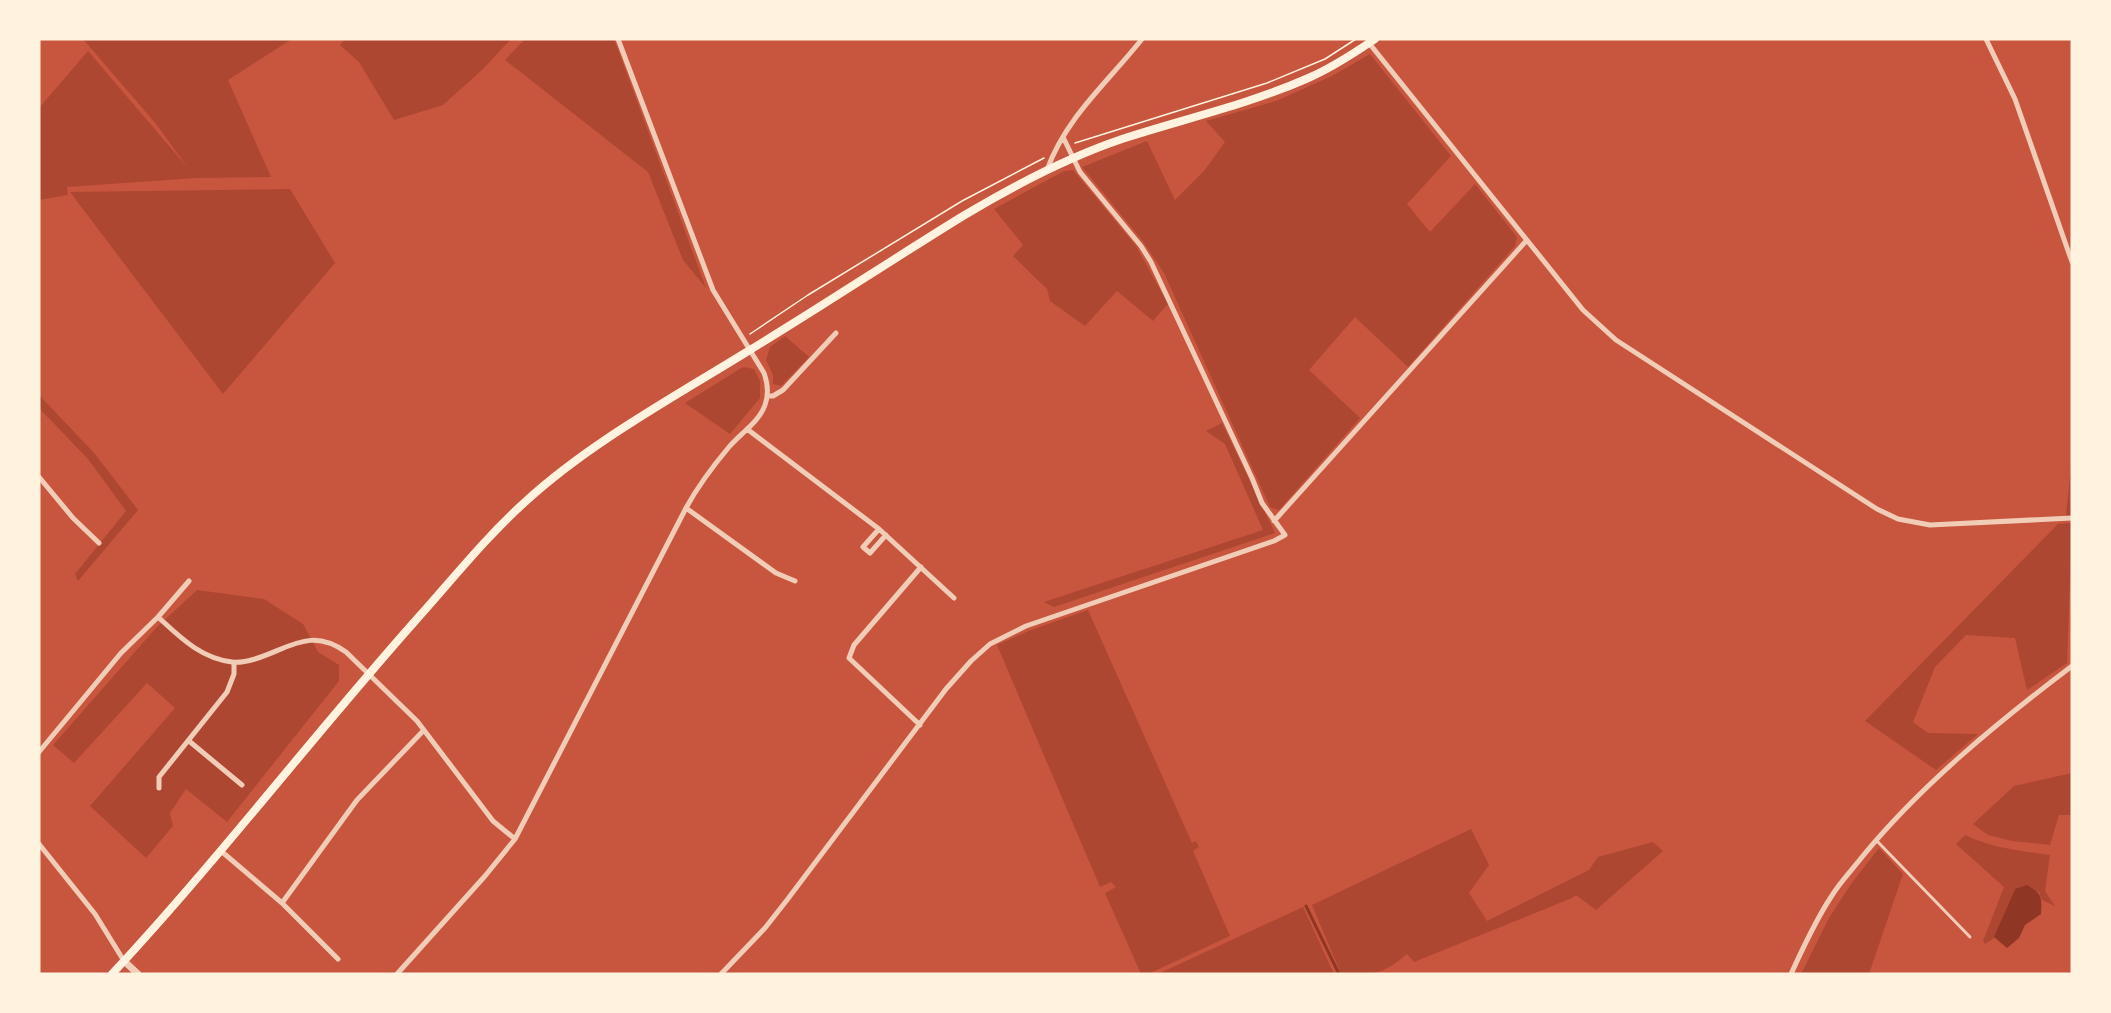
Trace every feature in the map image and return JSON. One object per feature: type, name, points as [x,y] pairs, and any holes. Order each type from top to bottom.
[{"type":"main road","points":[[112,974],[221,851],[368,674],[490,535],[568,466],[663,403],[1019,184],[1073,158],[1118,140],[1307,79],[1372,41]]},
{"type":"street","points":[[397,974],[515,839],[686,507],[710,471],[759,416],[768,396],[768,384],[764,373],[713,291],[618,39]]},
{"type":"street","points":[[1047,171],[1053,154],[1081,110],[1142,39]]},
{"type":"street","points":[[1986,39],[2014,99],[2072,262]]},
{"type":"street","points":[[1372,41],[1583,310],[1616,340],[1877,509],[1898,519],[1930,525],[2072,518]]},
{"type":"street","points":[[721,974],[787,900],[920,725],[971,661],[990,644],[1009,633],[1264,545],[1285,535],[1262,503],[1151,262],[1141,246],[1080,172],[1063,137]]},
{"type":"street","points":[[1274,521],[1527,240]]},
{"type":"street","points":[[768,396],[773,396],[783,390],[836,333]]},
{"type":"street","points":[[747,429],[879,529],[954,598]]},
{"type":"street","points":[[39,477],[73,518],[99,543]]},
{"type":"street","points":[[686,507],[776,573],[795,581]]},
{"type":"street","points":[[879,529],[863,547],[870,553],[886,535]]},
{"type":"street","points":[[920,725],[849,658],[854,645],[921,567]]},
{"type":"street","points":[[39,752],[122,653],[158,617],[189,581]]},
{"type":"street","points":[[158,617],[195,649],[234,663],[268,655],[309,639],[337,645],[424,730],[493,821],[515,839]]},
{"type":"street","points":[[159,788],[159,777],[227,692],[234,674],[234,663]]},
{"type":"street","points":[[1791,974],[1832,895],[1876,840],[1929,786],[2028,700],[2072,666]]},
{"type":"street","points":[[282,903],[357,800],[424,730]]},
{"type":"street","points":[[189,741],[242,785]]},
{"type":"street","points":[[39,844],[95,914],[124,961],[138,974]]},
{"type":"street","points":[[221,851],[282,903],[338,959]]},
{"type":"lane","points":[[1876,840],[1970,937]]},
{"type":"shaded area","points":[[83,39],[292,39],[228,80],[271,177],[196,178],[67,187],[68,195],[39,200],[39,108],[88,51],[188,168],[156,124]]},
{"type":"shaded area","points":[[345,39],[511,39],[483,69],[443,105],[394,120],[359,62],[340,45]]},
{"type":"shaded area","points":[[525,39],[614,39],[706,288],[683,260],[648,172],[505,60]]},
{"type":"shaded area","points":[[1370,54],[1451,156],[1407,204],[1430,232],[1475,184],[1517,237],[1515,246],[1408,367],[1355,317],[1309,370],[1360,418],[1279,510],[1270,507],[1164,273],[1142,240],[1082,167],[1147,141],[1175,200],[1204,171],[1225,142],[1206,121],[1276,101],[1332,76]]},
{"type":"shaded area","points":[[1073,170],[1136,246],[1168,304],[1153,321],[1117,291],[1085,326],[1050,301],[1047,289],[1013,256],[1023,245],[994,209],[1064,171]]},
{"type":"shaded area","points":[[290,189],[335,263],[223,394],[70,192]]},
{"type":"shaded area","points":[[785,336],[809,357],[781,386],[773,384],[773,375],[766,360],[770,347]]},
{"type":"shaded area","points":[[743,367],[754,369],[760,381],[760,398],[730,434],[685,403]]},
{"type":"shaded area","points":[[39,395],[95,454],[138,510],[78,581],[75,574],[126,511],[88,459],[39,408]]},
{"type":"shaded area","points":[[1222,423],[1275,533],[1054,607],[1044,602],[1263,530],[1225,444],[1206,431]]},
{"type":"shaded area","points":[[2072,455],[2072,516],[2066,516]]},
{"type":"shaded area","points":[[2072,523],[2067,663],[2027,690],[2015,638],[1966,635],[1935,667],[1913,722],[1928,733],[1978,734],[1936,770],[1865,721],[2058,524]]},
{"type":"shaded area","points":[[197,590],[264,599],[303,624],[318,652],[339,665],[339,681],[227,822],[186,789],[170,813],[173,826],[146,858],[90,806],[175,708],[147,683],[74,763],[53,745],[156,628]]},
{"type":"shaded area","points":[[1088,610],[1192,843],[1196,841],[1199,847],[1193,851],[1230,936],[1148,974],[1141,974],[1105,893],[1116,887],[1111,882],[1100,887],[997,645]]},
{"type":"shaded area","points":[[2072,773],[2072,815],[2059,815],[2050,845],[2012,841],[1988,835],[1973,824],[2014,786]]},
{"type":"shaded area","points":[[1471,829],[1489,865],[1469,893],[1487,921],[1589,870],[1598,857],[1653,842],[1663,851],[1596,910],[1576,895],[1414,962],[1407,954],[1383,970],[1361,974],[1341,974],[1312,905]]},
{"type":"shaded area","points":[[1965,835],[1996,846],[2050,855],[2045,891],[2055,906],[2042,900],[2039,892],[2015,889],[1994,938],[1985,944],[1983,941],[2004,887],[1956,844]]},
{"type":"shaded area","points":[[1879,848],[1903,874],[1869,974],[1801,974],[1829,918],[1851,884]]},
{"type":"shaded area","points":[[2027,885],[2040,896],[2041,914],[2025,925],[2019,938],[2007,948],[1994,937],[2015,889]]},
{"type":"shaded area","points":[[1303,907],[1334,974],[1158,974]]},
{"type":"waterway","points":[[1306,906],[1339,974]]}]
